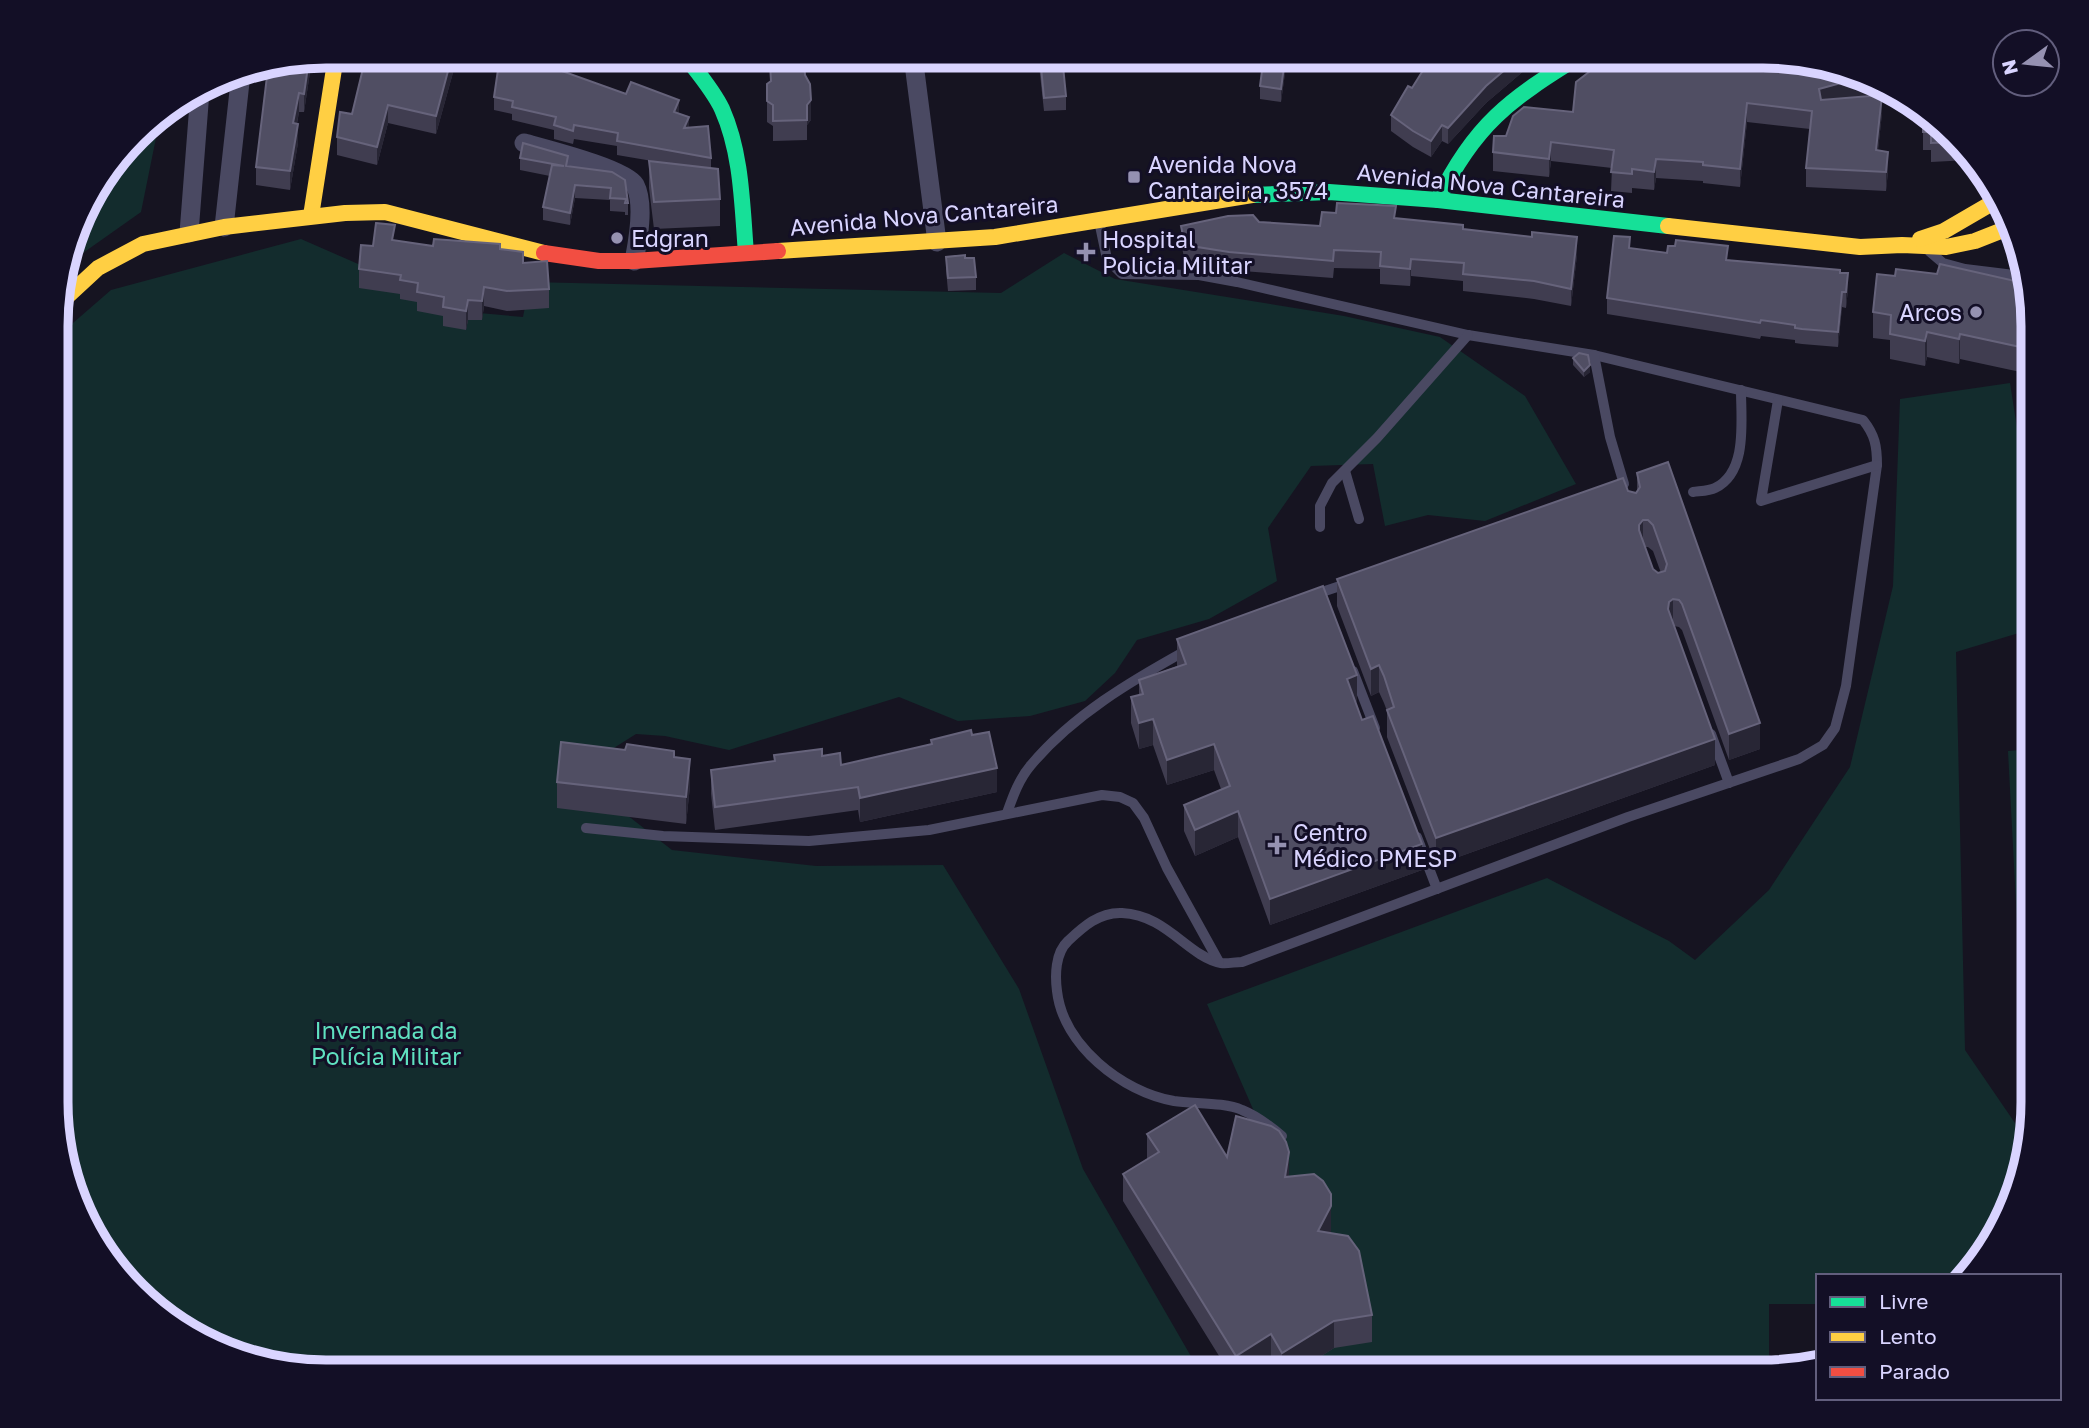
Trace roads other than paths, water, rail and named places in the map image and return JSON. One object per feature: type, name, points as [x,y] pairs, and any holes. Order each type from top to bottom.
[{"type":"main road","points":[[311,216],[334,68]]},
{"type":"main road","points":[[694,68],[722,108],[732,134],[746,253]]},
{"type":"main road","points":[[1438,200],[1473,139],[1503,108],[1563,68]]},
{"type":"main road","name":"Avenida Nova Cantareira","points":[[70,294],[98,268],[143,244],[224,227],[311,216],[385,212],[544,253],[599,261],[634,261],[995,237],[1241,196],[1292,192],[1438,200],[1860,247],[1946,247],[2002,230]]},
{"type":"main road","name":"Avenida Nova Cantareira","points":[[1902,245],[1944,231],[1990,204]]},
{"type":"street","points":[[915,68],[937,242]]},
{"type":"street","points":[[224,227],[240,84]]},
{"type":"street","points":[[189,233],[199,102]]},
{"type":"street","points":[[524,143],[618,172],[633,182],[638,199],[640,232],[634,261]]},
{"type":"lane","points":[[1099,221],[1107,259],[1122,274],[1199,275],[1468,335],[1594,355],[1863,420],[1877,445],[1877,465],[1846,686],[1835,728],[1823,746],[1799,759],[1628,817],[1242,962],[1220,962],[1199,952],[1151,919],[1121,912],[1090,921],[1063,945],[1054,973],[1058,1003],[1068,1030],[1088,1054],[1132,1087],[1171,1101],[1240,1109],[1263,1121],[1282,1136]]},
{"type":"lane","points":[[1924,247],[1943,264],[2016,275]]},
{"type":"lane","points":[[1320,527],[1320,506],[1332,483],[1377,438],[1468,335]]},
{"type":"lane","points":[[1594,355],[1610,437],[1625,489],[1610,499]]},
{"type":"lane","points":[[1693,492],[1715,489],[1734,473],[1741,437],[1741,390]]},
{"type":"lane","points":[[1778,400],[1761,501],[1877,465]]},
{"type":"lane","points":[[1345,471],[1359,519]]},
{"type":"lane","points":[[1298,600],[1361,579]]},
{"type":"lane","points":[[1323,591],[1327,604]]},
{"type":"lane","points":[[1007,813],[1019,783],[1030,766],[1057,738],[1101,702],[1200,643]]},
{"type":"lane","points":[[1351,665],[1379,739]]},
{"type":"lane","points":[[1706,721],[1729,783]]},
{"type":"lane","points":[[586,828],[663,836],[809,841],[929,830],[1102,795],[1120,797],[1133,803],[1144,818],[1167,868],[1220,962]]},
{"type":"lane","points":[[1413,827],[1437,889]]},
{"type":"place","name":"Avenida Nova Cantareira, 3574","points":[[1134,177]]},
{"type":"place","name":"Edgran","points":[[617,238]]},
{"type":"place","name":"Hospital Policia Militar","points":[[1086,252]]},
{"type":"place","name":"Arcos","points":[[1976,312]]},
{"type":"place","name":"Centro Médico PMESP","points":[[1277,845]]},
{"type":"park label","name":"Invernada da Polícia Militar","points":[[386,1043]]}]
